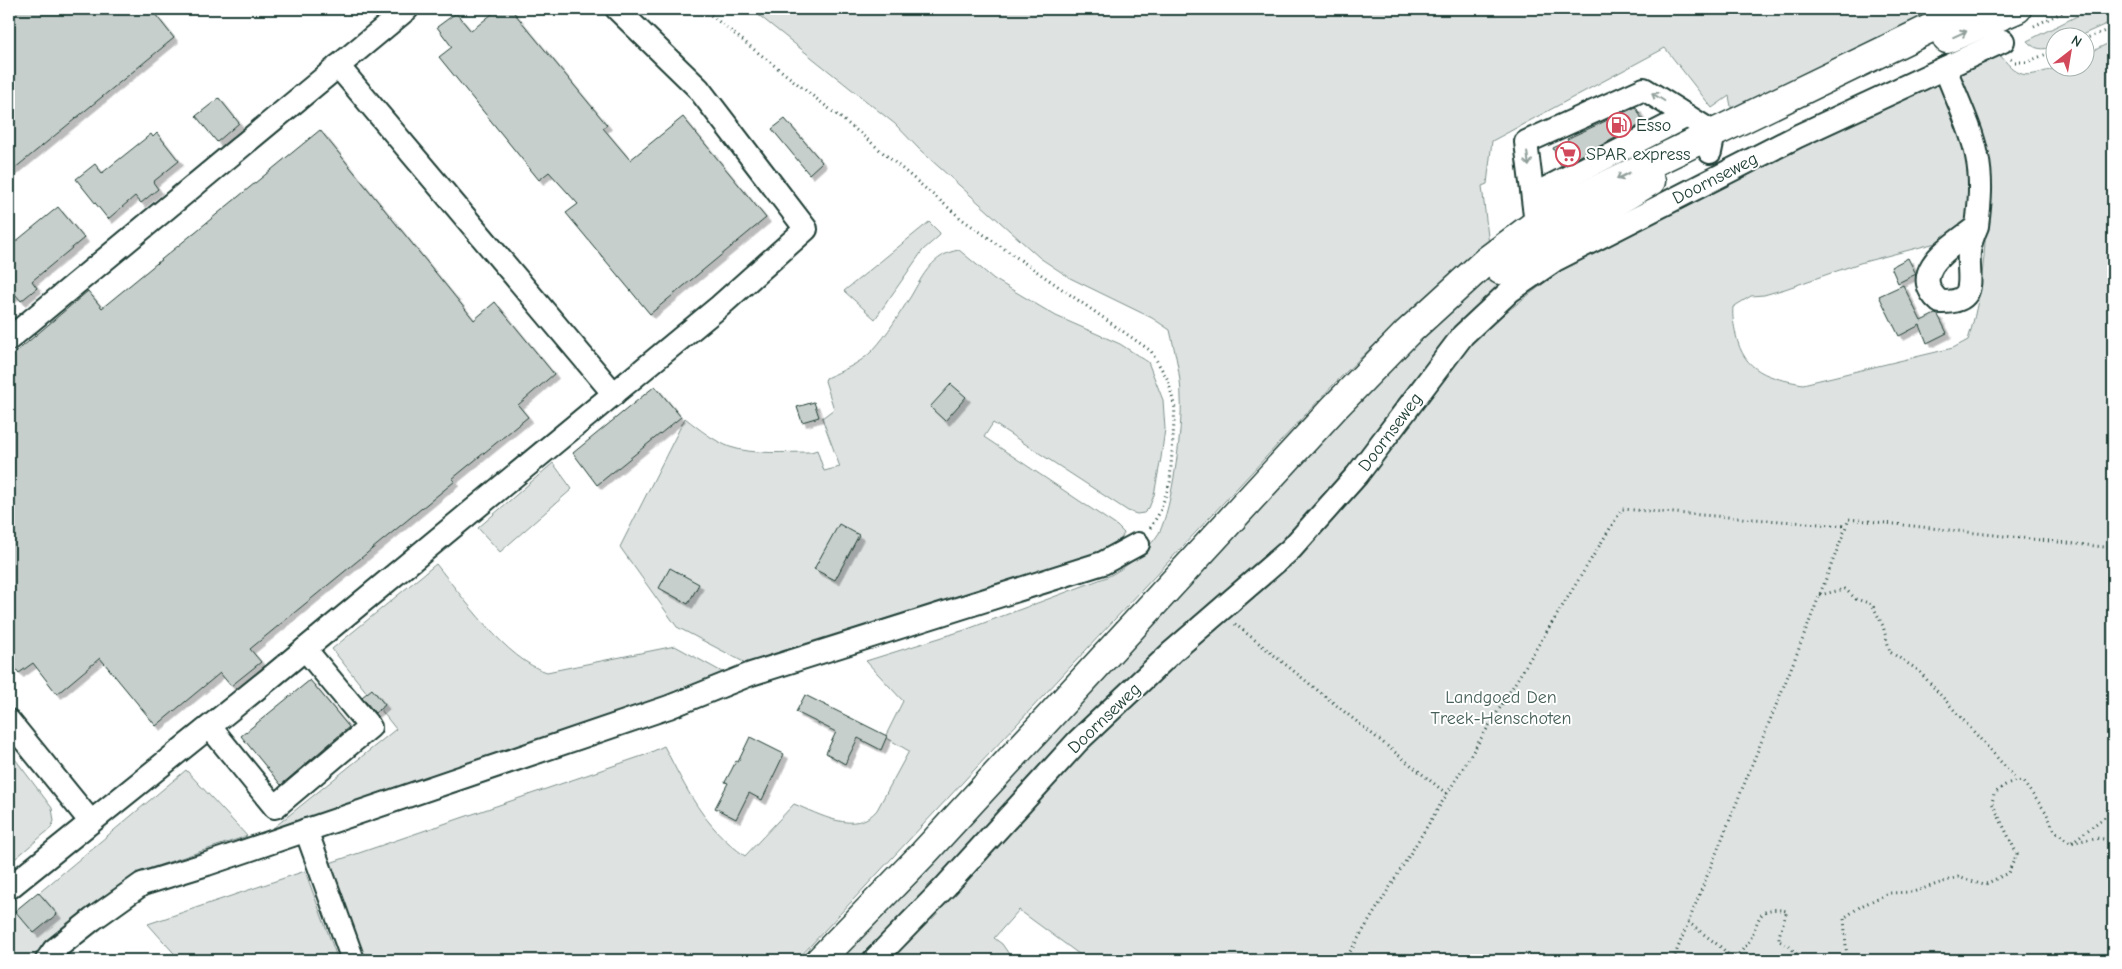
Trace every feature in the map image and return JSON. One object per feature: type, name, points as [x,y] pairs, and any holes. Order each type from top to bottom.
[{"type":"main road","name":"Doornseweg","points":[[1712,142],[1970,9]]},
{"type":"main road","name":"Doornseweg","points":[[820,960],[923,854],[1334,408],[1488,277],[1547,230],[1553,211],[2017,9]]},
{"type":"street","points":[[9,339],[407,9]]},
{"type":"street","points":[[9,888],[210,727],[614,394],[720,306],[806,229],[698,88],[617,9]]},
{"type":"street","name":"Doornseweg","points":[[874,960],[946,887],[1078,741],[1172,652],[1291,549],[1357,475],[1463,335],[1510,291],[1564,255],[1798,136],[2003,41]]},
{"type":"street","points":[[338,66],[614,394]]},
{"type":"street","points":[[1945,68],[1978,157],[1981,187],[1977,226]]},
{"type":"street","points":[[1547,230],[1532,194],[1526,142],[1644,89],[1687,116],[1712,142]]},
{"type":"street","points":[[1532,194],[1687,116]]},
{"type":"street","points":[[47,960],[54,950],[92,918],[142,884],[207,864],[669,708],[751,674],[1103,563],[1138,544]]},
{"type":"street","points":[[210,727],[275,807],[370,727],[305,649]]},
{"type":"street","points":[[9,721],[90,822]]},
{"type":"street","points":[[306,830],[353,960]]},
{"type":"path","points":[[702,9],[861,134],[963,220],[1151,351],[1168,380],[1175,408],[1173,444],[1170,482],[1160,512],[1144,538],[1138,544]]},
{"type":"path","points":[[2044,55],[2027,62],[2015,62],[2009,57],[2003,41],[2069,9]]},
{"type":"path","points":[[2094,35],[2113,28]]},
{"type":"path","points":[[1344,960],[1622,509],[1846,526]]},
{"type":"path","points":[[1673,960],[1820,595],[1849,518],[2113,548]]},
{"type":"path","points":[[1820,595],[1845,589],[1856,599],[1872,604],[1883,626],[1890,652],[1918,670],[2016,780]]},
{"type":"path","points":[[1219,612],[1447,794]]},
{"type":"path","points":[[1846,960],[1844,918],[1861,906],[1889,893],[1913,892],[1958,877],[1984,885],[2008,873],[2018,854],[1992,802],[1994,794],[2005,784],[2016,780],[2024,782],[2046,812],[2054,830],[2070,843]]},
{"type":"path","points":[[2070,843],[2113,811]]},
{"type":"path","points":[[2070,843],[2095,838],[2113,840]]},
{"type":"path","points":[[1688,922],[1722,948],[1732,960],[1749,942],[1758,916],[1768,910],[1787,911],[1779,941],[1788,945],[1802,960]]},
{"type":"green space","points":[[751,9],[1950,9],[1732,112],[1729,96],[1712,108],[1665,48],[1492,141],[1487,184],[1482,186],[1489,245],[1410,312],[1335,383],[797,960],[362,960],[324,865],[645,755],[664,746],[697,806],[707,820],[730,844],[745,856],[794,804],[837,820],[848,822],[868,818],[877,810],[909,751],[885,737],[903,701],[866,661],[965,630],[1107,577],[1128,564],[1142,552],[1159,533],[1164,521],[1176,467],[1181,411],[1179,372],[1170,330],[1152,318],[1070,278],[1040,258],[919,149],[895,124]]},
{"type":"green space","points":[[2091,9],[2113,9],[2113,21],[2094,29],[2053,28]]},
{"type":"green space","points":[[2044,32],[2044,49],[2036,48],[2027,41]]},
{"type":"green space","name":"Landgoed Den Treek-Henschoten","points":[[2113,41],[2113,960],[1087,960],[1019,910],[994,938],[1002,944],[1013,960],[885,960],[1122,706],[1206,635],[1475,336],[1582,254],[1777,152],[1943,81],[1973,177],[1971,211],[1963,224],[1950,237],[1932,244],[1860,263],[1785,289],[1764,295],[1751,296],[1733,307],[1733,318],[1740,347],[1752,365],[1769,376],[1803,384],[1953,348],[1968,340],[1980,292],[1983,267],[1986,217],[1985,138],[1977,123],[1959,75],[2000,55],[2014,70],[2025,75],[2044,71],[2044,78],[2094,78],[2094,50]]},
{"type":"green space","points":[[929,222],[940,233],[939,236],[923,250],[875,319],[844,291]]},
{"type":"green space","points":[[1561,228],[1484,303],[1429,361],[1337,482],[1287,535],[1166,648],[857,960],[829,960],[1373,381],[1469,294]]},
{"type":"green space","points":[[959,250],[994,279],[1056,316],[1120,344],[1148,362],[1163,400],[1165,429],[1154,495],[1149,508],[1144,513],[1137,514],[1128,511],[993,423],[984,437],[1117,526],[1124,533],[1118,545],[1105,553],[757,669],[677,627],[620,547],[685,418],[712,438],[739,450],[811,452],[817,450],[824,471],[840,467],[822,418],[834,409],[825,381],[826,378],[868,355],[888,331],[930,267],[942,256]]},
{"type":"green space","points":[[553,463],[572,489],[500,552],[478,528]]},
{"type":"green space","points":[[436,564],[486,626],[501,641],[532,666],[547,672],[675,646],[733,678],[272,829],[396,729],[332,649]]},
{"type":"green space","points":[[9,751],[52,808],[54,821],[51,828],[9,864]]},
{"type":"green space","points":[[186,770],[247,836],[142,871],[90,908],[52,942],[36,960],[9,960],[9,918]]},
{"type":"green space","points":[[305,871],[338,960],[180,960],[148,924]]},
{"type":"building","points":[[9,9],[151,9],[174,38],[9,173]]},
{"type":"building","points":[[498,9],[511,9],[607,125],[603,128],[630,160],[683,117],[766,218],[650,314],[566,213],[578,204],[549,172],[539,180],[439,57],[452,47],[437,27],[456,13],[471,31]]},
{"type":"building","points":[[219,98],[239,123],[217,142],[196,116]]},
{"type":"building","points":[[1636,107],[1644,123],[1561,166],[1553,148],[1568,141],[1567,139],[1573,136]]},
{"type":"building","points":[[785,119],[822,162],[809,174],[772,129]]},
{"type":"building","points":[[320,130],[474,320],[495,302],[554,374],[518,405],[528,417],[452,479],[455,481],[250,649],[261,662],[231,686],[220,673],[156,726],[100,658],[57,694],[33,663],[19,673],[9,660],[9,358],[88,291],[102,308]]},
{"type":"building","points":[[157,133],[179,161],[153,182],[158,189],[141,203],[135,196],[108,219],[76,179],[95,164],[102,173],[151,134],[153,137]]},
{"type":"building","points":[[58,207],[84,238],[32,281],[37,288],[21,301],[15,294],[9,299],[9,247]]},
{"type":"building","points":[[1908,258],[1916,274],[1898,283],[1891,267]]},
{"type":"building","points":[[1903,285],[1921,321],[1935,314],[1938,315],[1947,333],[1927,343],[1920,325],[1899,336],[1879,296]]},
{"type":"building","points":[[951,384],[966,397],[945,421],[930,407]]},
{"type":"building","points":[[655,386],[681,417],[597,485],[573,453]]},
{"type":"building","points":[[814,402],[819,417],[802,422],[797,407]]},
{"type":"building","points":[[839,524],[859,535],[835,580],[814,569]]},
{"type":"building","points":[[670,568],[699,584],[688,604],[659,588]]},
{"type":"building","points":[[310,680],[349,727],[281,785],[241,736]]},
{"type":"building","points":[[372,689],[385,705],[375,713],[362,697]]},
{"type":"building","points":[[805,695],[887,736],[881,750],[858,738],[845,764],[826,753],[836,732],[796,712]]},
{"type":"building","points":[[750,737],[784,754],[762,800],[749,793],[736,819],[715,808],[728,783],[725,782],[736,761],[738,762]]},
{"type":"building","points":[[38,892],[57,914],[34,933],[15,911]]},
{"type":"place","name":"Esso","points":[[1619,125]]},
{"type":"place","name":"SPAR express","points":[[1568,154]]}]
